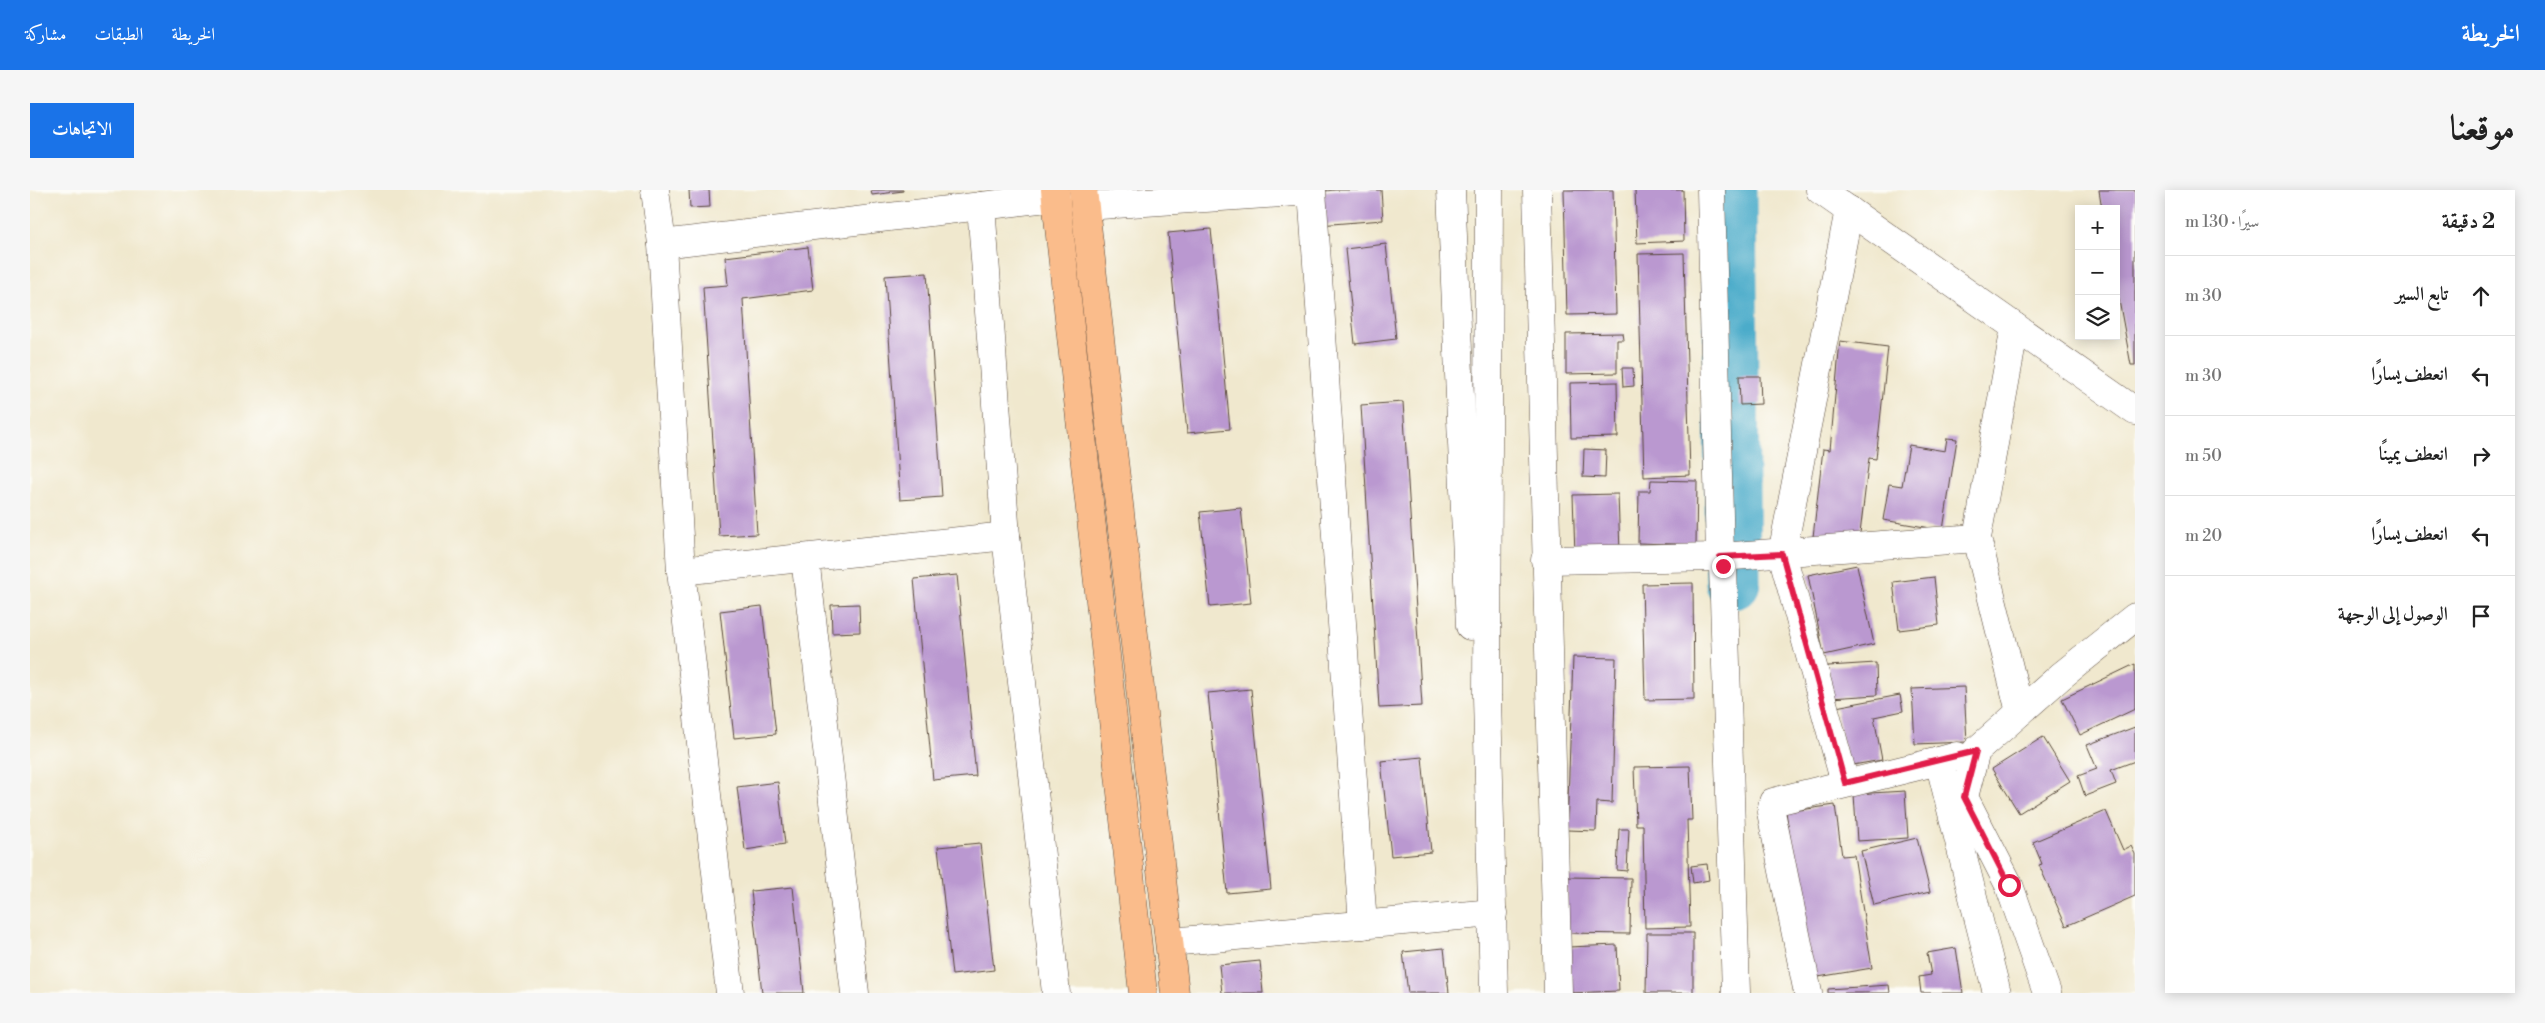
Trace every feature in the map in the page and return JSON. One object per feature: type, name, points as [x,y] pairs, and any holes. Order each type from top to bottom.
[{"type":"main road","points":[[1056,194],[1143,993]]},
{"type":"main road","points":[[1084,198],[1176,993]]},
{"type":"street","points":[[655,190],[662,244],[681,572],[730,993]]},
{"type":"street","points":[[1084,198],[1312,190],[1363,924]]},
{"type":"street","points":[[1451,190],[1469,623],[1486,696]]},
{"type":"street","points":[[1489,190],[1486,696],[1494,993]]},
{"type":"street","points":[[1536,190],[1558,993]]},
{"type":"street","points":[[1711,190],[1720,557],[1723,566],[1736,993]]},
{"type":"street","points":[[1820,190],[2135,411]]},
{"type":"street","points":[[662,244],[981,206],[1056,194]]},
{"type":"street","points":[[981,206],[1006,536],[1056,993]]},
{"type":"street","points":[[1845,783],[1782,554],[1849,210]]},
{"type":"street","points":[[2015,327],[1976,538],[2020,712]]},
{"type":"street","points":[[681,572],[1006,536]]},
{"type":"street","points":[[1545,560],[1782,554],[1976,538]]},
{"type":"street","points":[[805,558],[855,993]]},
{"type":"street","points":[[1808,993],[1771,812],[1773,802],[1976,751],[2135,617]]},
{"type":"street","points":[[1976,751],[1964,797],[2009,885],[2046,993]]},
{"type":"street","points":[[1939,761],[1997,993]]},
{"type":"street","points":[[1170,942],[1493,913]]},
{"type":"building","points":[[689,190],[709,190],[710,207],[690,208]]},
{"type":"building","points":[[871,190],[903,190],[903,191],[872,195]]},
{"type":"building","points":[[1381,190],[1383,220],[1319,225],[1316,192]]},
{"type":"building","points":[[1564,190],[1613,190],[1616,314],[1567,315]]},
{"type":"building","points":[[1635,190],[1683,190],[1684,241],[1637,243]]},
{"type":"building","points":[[2099,190],[2135,190],[2135,365],[2131,365],[2120,306],[2120,205],[2101,205]]},
{"type":"building","points":[[1211,229],[1230,429],[1187,433],[1168,233]]},
{"type":"building","points":[[1386,244],[1396,339],[1355,344],[1345,249]]},
{"type":"building","points":[[808,247],[813,290],[743,299],[757,534],[719,536],[703,287],[728,285],[725,257]]},
{"type":"building","points":[[1684,253],[1690,475],[1644,477],[1638,254]]},
{"type":"building","points":[[927,273],[942,497],[900,500],[885,276]]},
{"type":"building","points":[[1623,333],[1624,340],[1617,340],[1617,373],[1566,374],[1566,334]]},
{"type":"building","points":[[1840,341],[1888,347],[1876,459],[1869,458],[1859,542],[1813,537],[1823,449],[1830,450]]},
{"type":"building","points":[[1622,368],[1633,368],[1634,386],[1623,387]]},
{"type":"building","points":[[1739,376],[1760,376],[1761,404],[1740,405]]},
{"type":"building","points":[[1617,382],[1618,437],[1571,438],[1570,383]]},
{"type":"building","points":[[1403,402],[1422,706],[1379,708],[1361,405]]},
{"type":"building","points":[[1947,438],[1957,439],[1943,530],[1883,520],[1889,484],[1902,486],[1909,445],[1945,451]]},
{"type":"building","points":[[1584,449],[1606,450],[1605,478],[1583,477]]},
{"type":"building","points":[[1651,480],[1697,481],[1696,545],[1638,543],[1639,491],[1650,491]]},
{"type":"building","points":[[1618,494],[1620,553],[1575,555],[1573,495]]},
{"type":"building","points":[[1241,508],[1251,603],[1210,607],[1200,512]]},
{"type":"building","points":[[1857,565],[1874,644],[1824,655],[1808,575]]},
{"type":"building","points":[[957,575],[976,776],[933,780],[914,579]]},
{"type":"building","points":[[1934,577],[1939,625],[1899,630],[1893,582]]},
{"type":"building","points":[[1693,583],[1694,699],[1645,700],[1642,584]]},
{"type":"building","points":[[859,604],[860,632],[832,633],[831,605]]},
{"type":"building","points":[[762,606],[776,734],[734,738],[720,611]]},
{"type":"building","points":[[1573,657],[1616,658],[1612,803],[1597,802],[1596,831],[1567,830]]},
{"type":"building","points":[[1876,663],[1877,695],[1830,698],[1828,666]]},
{"type":"building","points":[[2135,664],[2135,709],[2080,735],[2062,699]]},
{"type":"building","points":[[1964,687],[1967,742],[1915,744],[1912,689]]},
{"type":"building","points":[[1251,689],[1271,889],[1227,893],[1208,693]]},
{"type":"building","points":[[1900,695],[1903,711],[1874,717],[1882,760],[1847,766],[1836,707]]},
{"type":"building","points":[[2135,727],[2135,761],[2111,770],[2116,784],[2085,796],[2078,776],[2097,769],[2087,745]]},
{"type":"building","points":[[2043,737],[2070,781],[2019,813],[1992,769]]},
{"type":"building","points":[[1422,757],[1431,852],[1391,856],[1381,761]]},
{"type":"building","points":[[1690,766],[1692,820],[1687,820],[1690,927],[1645,928],[1643,825],[1636,825],[1634,767]]},
{"type":"building","points":[[778,782],[785,844],[745,850],[737,787]]},
{"type":"building","points":[[1905,791],[1908,838],[1857,841],[1854,794]]},
{"type":"building","points":[[1835,805],[1842,856],[1854,855],[1872,968],[1812,978],[1786,812]]},
{"type":"building","points":[[2106,811],[2123,850],[2131,846],[2135,854],[2135,896],[2066,926],[2039,865],[2042,864],[2033,842]]},
{"type":"building","points":[[1619,829],[1629,829],[1627,871],[1617,870]]},
{"type":"building","points":[[1917,838],[1930,892],[1874,905],[1861,851]]},
{"type":"building","points":[[980,843],[994,970],[952,975],[938,847]]},
{"type":"building","points":[[1707,864],[1709,880],[1693,883],[1691,866]]},
{"type":"building","points":[[1567,877],[1631,878],[1630,934],[1566,933]]},
{"type":"building","points":[[793,887],[804,993],[762,993],[751,891]]},
{"type":"building","points":[[1647,933],[1693,933],[1693,993],[1646,993]]},
{"type":"building","points":[[1617,945],[1619,991],[1569,993],[1568,947]]},
{"type":"building","points":[[1444,948],[1449,993],[1408,993],[1403,952]]},
{"type":"building","points":[[1956,948],[1963,993],[1921,993],[1919,977],[1931,975],[1927,953]]},
{"type":"building","points":[[1260,961],[1263,993],[1222,993],[1219,965]]},
{"type":"building","points":[[1889,985],[1890,993],[1828,993],[1828,989]]},
{"type":"waterway","points":[[1729,190],[1733,582]]},
{"type":"route","points":[[1723,566],[1720,557],[1782,554],[1845,783],[1976,751],[1964,797],[2009,885]]}]
